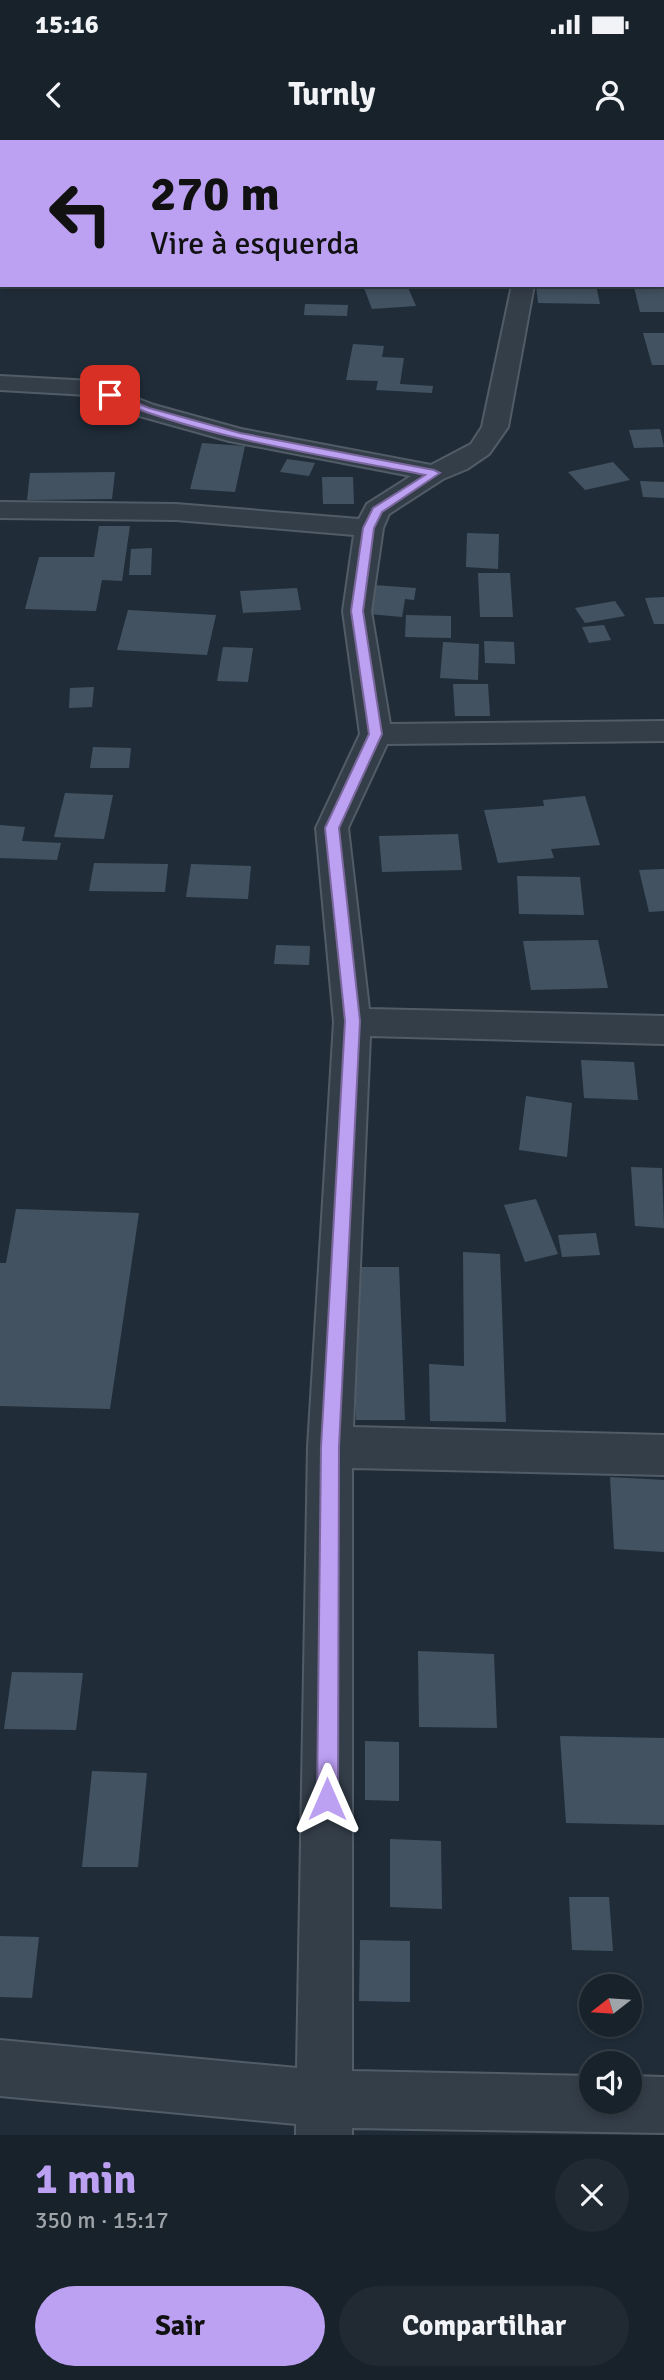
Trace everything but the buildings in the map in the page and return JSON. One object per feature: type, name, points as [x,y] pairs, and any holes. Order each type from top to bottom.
[{"type":"street","points":[[324,2117],[330,1447],[352,1021],[332,828],[376,734],[357,611],[369,528],[377,510],[434,473],[458,463],[480,449],[495,427],[523,287]]},
{"type":"street","points":[[0,383],[92,388],[145,410],[238,436],[434,473]]},
{"type":"street","points":[[0,510],[176,512],[369,528]]},
{"type":"street","points":[[376,734],[664,731]]},
{"type":"street","points":[[352,1021],[664,1030]]},
{"type":"street","points":[[330,1447],[664,1455]]},
{"type":"street","points":[[0,2068],[324,2117],[664,2105]]},
{"type":"route","points":[[110,395],[145,410],[238,436],[434,473],[377,510],[369,528],[357,611],[376,734],[332,828],[352,1021],[330,1447],[327,1799]]}]
